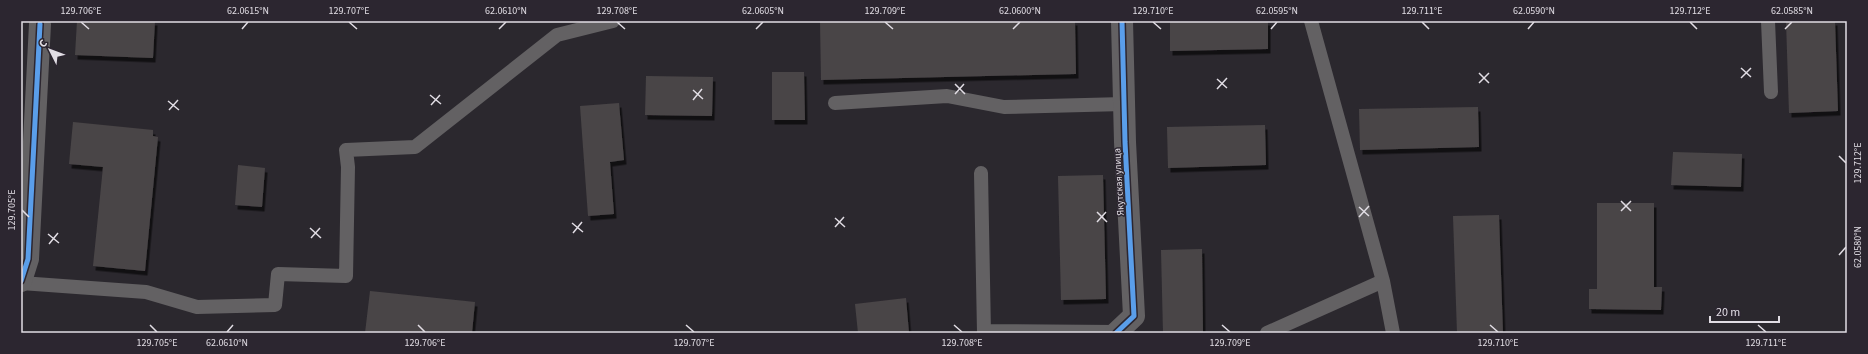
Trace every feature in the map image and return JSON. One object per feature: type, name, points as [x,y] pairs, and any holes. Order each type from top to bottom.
[{"type":"street","name":"Якутская улица","points":[[1116,333],[1134,316],[1124,104],[1122,21]]},
{"type":"street","points":[[21,282],[28,259],[40,24]]},
{"type":"lane","points":[[21,282],[146,292],[196,307],[275,305],[278,274],[346,276],[348,167],[346,150],[415,146],[557,35],[613,21]]},
{"type":"lane","points":[[1311,21],[1383,281],[1393,333]]},
{"type":"lane","points":[[1768,21],[1771,92]]},
{"type":"lane","points":[[835,102],[947,96],[1004,107],[1124,104]]},
{"type":"lane","points":[[981,173],[984,332],[1116,333]]},
{"type":"lane","points":[[1267,333],[1383,281]]},
{"type":"building","points":[[77,21],[155,21],[153,58],[75,55]]},
{"type":"building","points":[[820,21],[1075,21],[1076,74],[821,80]]},
{"type":"building","points":[[1170,21],[1268,21],[1268,49],[1170,51]]},
{"type":"building","points":[[1786,21],[1835,21],[1838,111],[1789,113]]},
{"type":"building","points":[[772,72],[804,72],[805,120],[772,120]]},
{"type":"building","points":[[646,76],[713,77],[712,116],[645,115]]},
{"type":"building","points":[[619,103],[624,160],[610,162],[614,214],[588,216],[580,106]]},
{"type":"building","points":[[1478,107],[1479,147],[1360,150],[1359,109]]},
{"type":"building","points":[[73,122],[153,130],[153,136],[158,137],[145,271],[93,266],[103,167],[69,164]]},
{"type":"building","points":[[1265,125],[1266,165],[1168,168],[1167,127]]},
{"type":"building","points":[[1673,152],[1742,154],[1741,187],[1671,185]]},
{"type":"building","points":[[238,165],[265,168],[262,207],[235,205]]},
{"type":"building","points":[[1103,175],[1106,299],[1061,300],[1058,176]]},
{"type":"building","points":[[1597,203],[1654,203],[1654,287],[1662,287],[1661,310],[1589,309],[1589,289],[1597,289]]},
{"type":"building","points":[[1499,215],[1503,333],[1457,333],[1453,216]]},
{"type":"building","points":[[1202,249],[1203,333],[1163,333],[1161,250]]},
{"type":"building","points":[[370,291],[475,302],[472,333],[365,333]]},
{"type":"building","points":[[906,298],[909,333],[858,333],[855,304]]},
{"type":"cycle path","points":[[1116,333],[1134,316],[1125,142],[1122,21]]},
{"type":"cycle path","points":[[21,281],[28,259],[40,24]]}]
